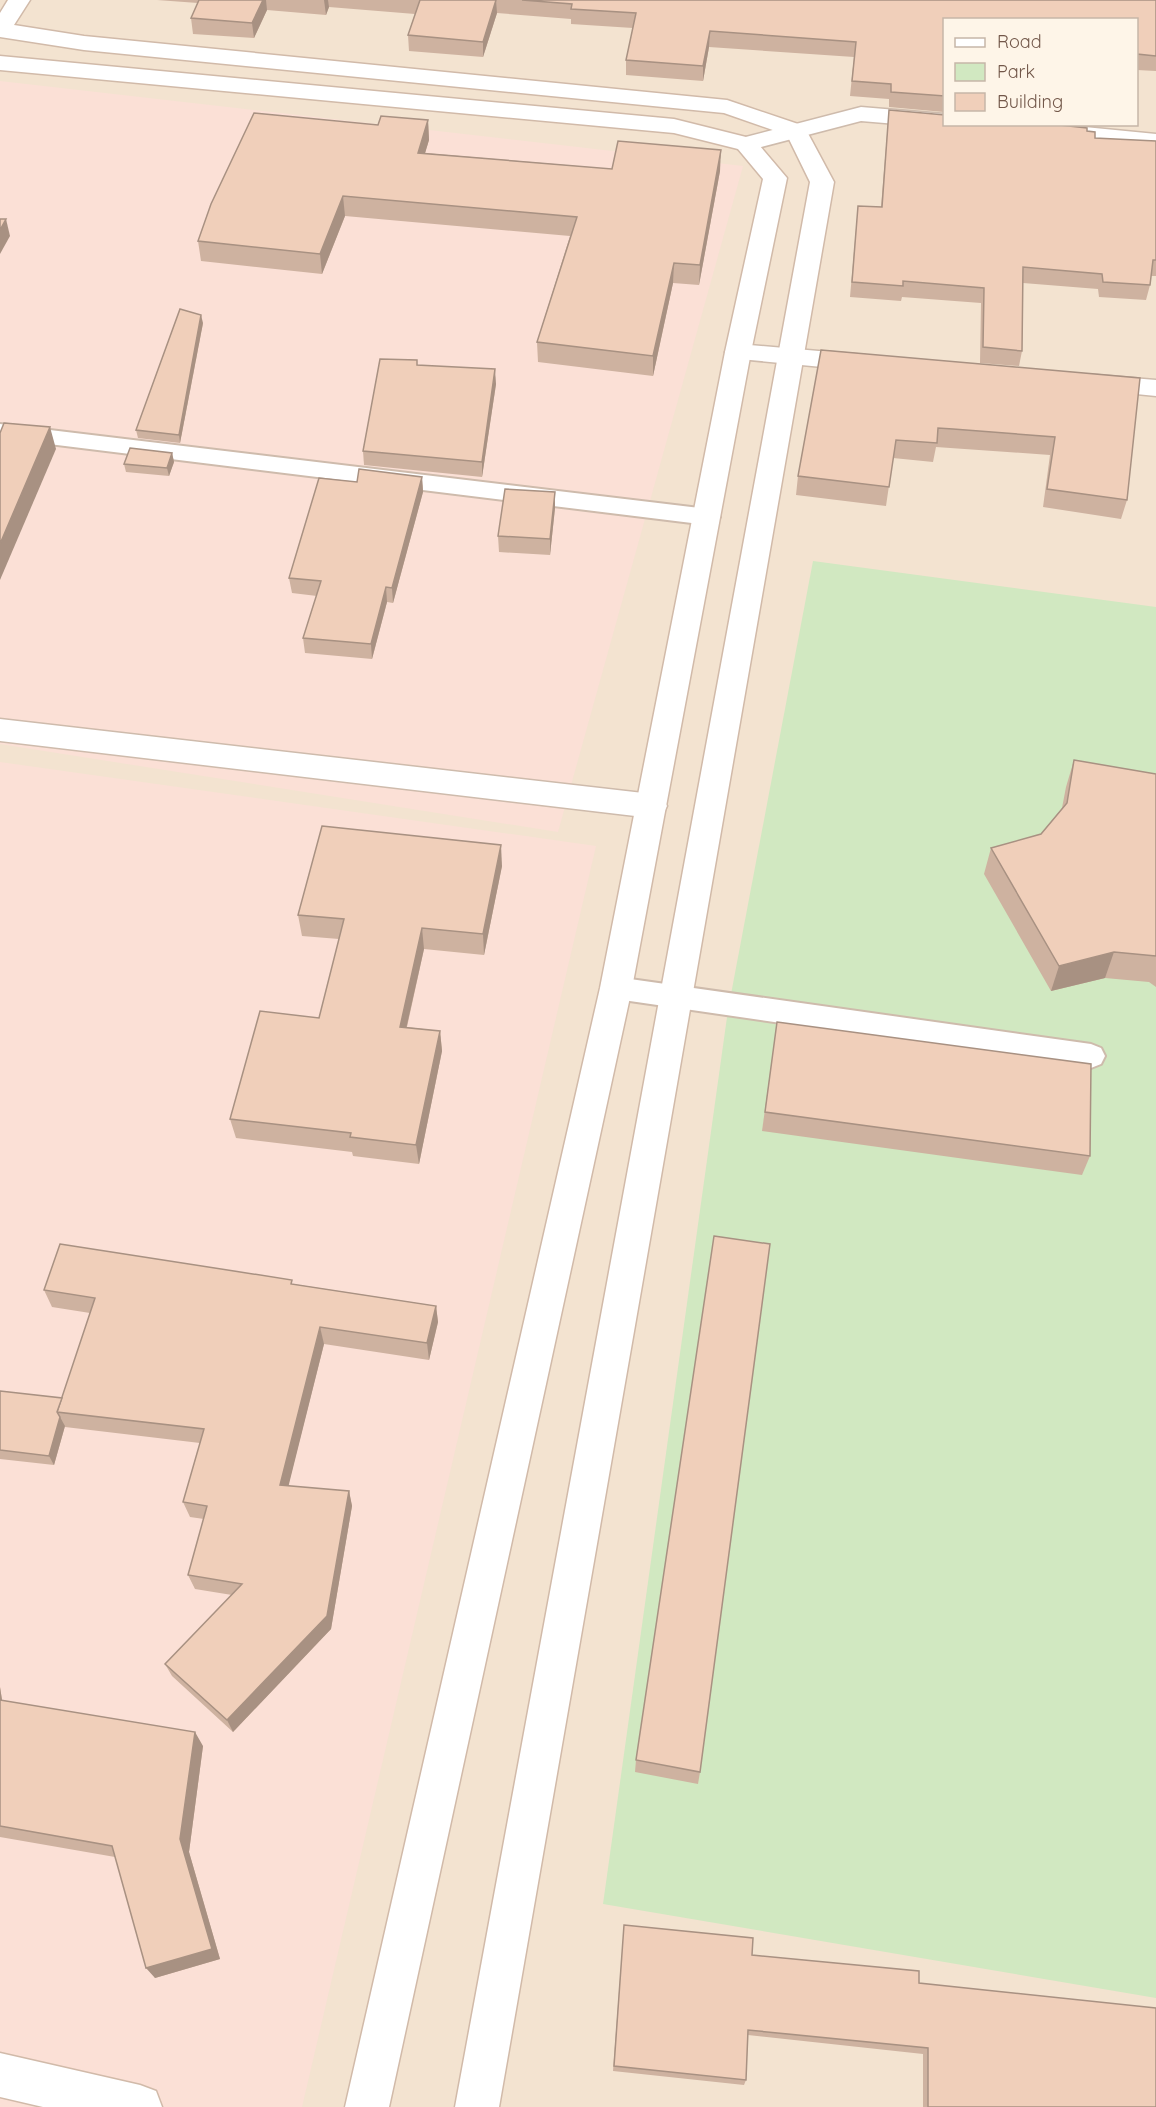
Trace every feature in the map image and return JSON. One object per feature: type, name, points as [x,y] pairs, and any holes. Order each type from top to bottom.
[{"type":"street","points":[[19,0],[1,29],[84,43],[727,108],[796,130],[822,182],[788,357],[477,2107]]},
{"type":"street","points":[[0,63],[674,126],[746,144],[861,114],[943,122]]},
{"type":"street","points":[[998,126],[1156,141]]},
{"type":"street","points":[[367,2107],[616,988],[738,352],[776,178],[746,144]]},
{"type":"street","points":[[738,352],[883,365]]},
{"type":"street","points":[[1073,381],[1156,388]]},
{"type":"street","points":[[0,730],[652,806]]},
{"type":"street","points":[[0,2075],[140,2107]]},
{"type":"lane","points":[[0,431],[708,517]]},
{"type":"lane","points":[[616,988],[1091,1056]]},
{"type":"shaded area","points":[[0,0],[1156,0],[1156,2107],[0,2107]]},
{"type":"shaded area","points":[[0,81],[743,166],[558,832],[0,744]]},
{"type":"shaded area","points":[[0,762],[596,846],[302,2107],[0,2107]]},
{"type":"green space","points":[[813,561],[1156,607],[1156,1998],[603,1904],[728,1010]]},
{"type":"building","points":[[199,0],[263,0],[252,23],[191,18]]},
{"type":"building","points":[[420,0],[496,0],[483,42],[408,35]]},
{"type":"building","points":[[522,0],[1156,0],[1156,56],[1138,54],[1138,18],[943,18],[943,96],[891,92],[891,84],[852,81],[856,42],[710,31],[703,66],[626,60],[636,13],[571,9],[572,4]]},
{"type":"building","points":[[889,110],[943,115],[943,126],[1068,126],[1087,128],[1087,131],[1095,132],[1095,138],[1156,141],[1156,260],[1153,260],[1150,285],[1103,282],[1102,274],[1023,267],[1022,351],[983,347],[984,288],[903,281],[903,286],[852,282],[858,206],[882,207]]},
{"type":"building","points":[[254,113],[378,125],[381,116],[428,120],[418,153],[612,169],[618,141],[721,150],[700,265],[674,263],[653,356],[537,342],[577,217],[343,196],[320,254],[198,241],[211,204]]},
{"type":"building","points":[[0,219],[6,219],[0,230]]},
{"type":"building","points":[[180,309],[201,315],[179,435],[136,430]]},
{"type":"building","points":[[821,350],[1140,378],[1127,500],[1047,489],[1055,437],[953,429],[938,428],[937,443],[896,440],[889,487],[798,476]]},
{"type":"building","points":[[380,359],[417,360],[417,365],[495,369],[482,462],[363,451]]},
{"type":"building","points":[[4,423],[50,427],[0,544],[0,433]]},
{"type":"building","points":[[130,448],[172,453],[167,468],[124,464]]},
{"type":"building","points":[[359,469],[422,477],[392,588],[386,587],[371,644],[303,638],[321,581],[289,578],[319,478],[357,482]]},
{"type":"building","points":[[505,489],[555,492],[550,539],[498,536]]},
{"type":"building","points":[[1074,760],[1156,774],[1156,956],[1114,952],[1059,966],[991,848],[1041,834],[1067,803]]},
{"type":"building","points":[[322,826],[501,845],[483,934],[422,928],[400,1027],[440,1031],[416,1145],[350,1137],[351,1133],[230,1119],[260,1011],[319,1018],[344,919],[298,915]]},
{"type":"building","points":[[777,1022],[1091,1064],[1090,1156],[765,1112]]},
{"type":"building","points":[[714,1236],[770,1244],[700,1772],[636,1760]]},
{"type":"building","points":[[60,1244],[292,1280],[291,1284],[436,1306],[427,1343],[320,1327],[280,1485],[349,1491],[327,1616],[227,1720],[165,1664],[242,1584],[188,1575],[207,1506],[183,1502],[204,1429],[57,1412],[95,1298],[44,1290]]},
{"type":"building","points":[[0,1391],[62,1398],[57,1412],[60,1417],[49,1456],[0,1450]]},
{"type":"building","points":[[0,1700],[195,1732],[180,1839],[212,1949],[146,1968],[112,1846],[0,1826]]},
{"type":"building","points":[[624,1925],[753,1938],[752,1955],[919,1971],[919,1983],[1156,2008],[1156,2107],[928,2107],[928,2048],[748,2030],[746,2080],[614,2066]]}]
